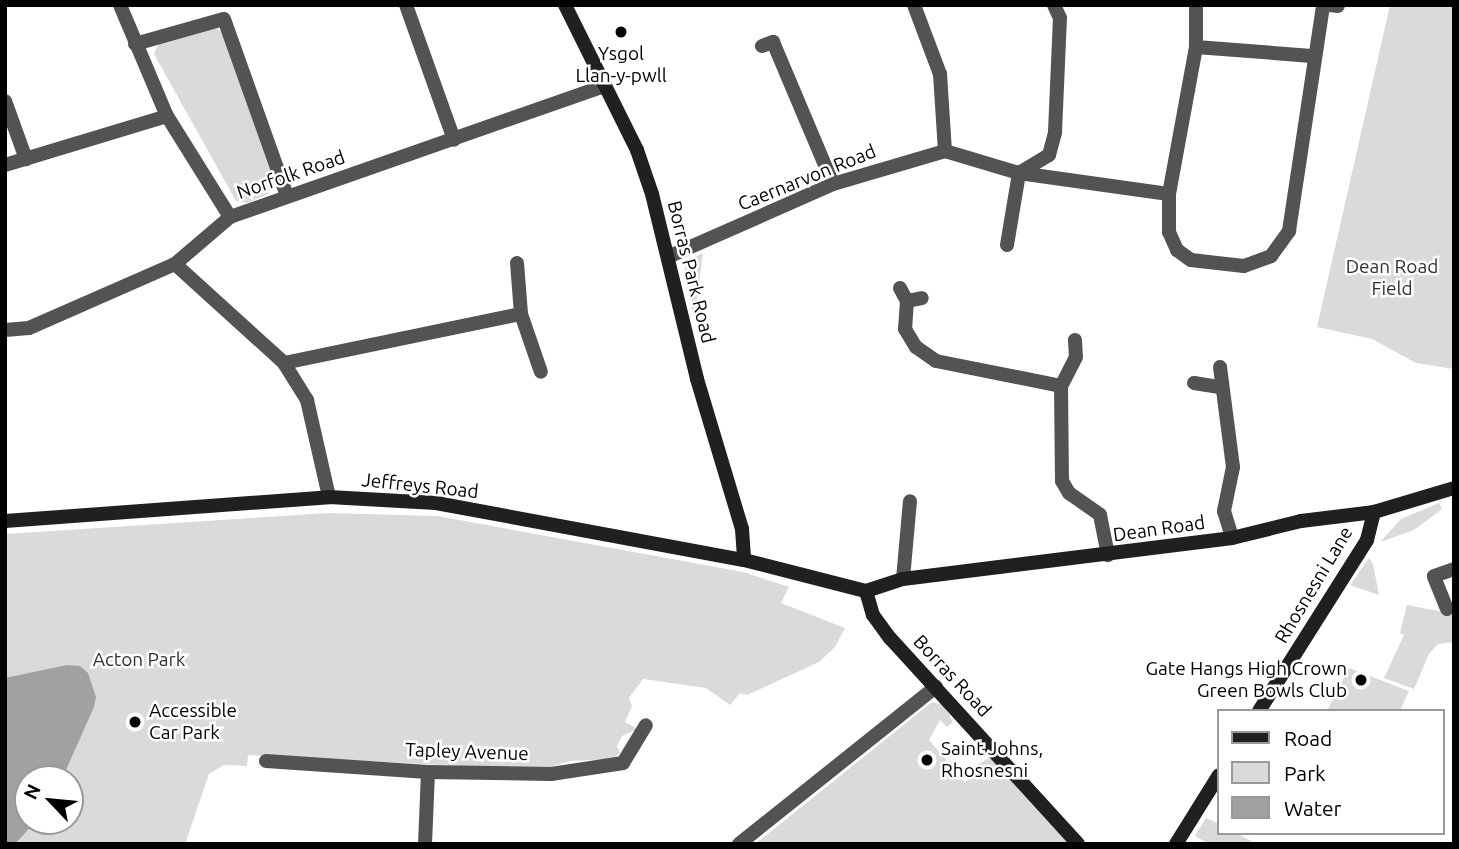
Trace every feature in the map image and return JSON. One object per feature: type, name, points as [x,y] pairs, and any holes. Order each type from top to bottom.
[{"type":"street","points":[[120,5],[167,116],[230,217]]},
{"type":"street","points":[[406,5],[454,140]]},
{"type":"street","name":"Borras Park Road","points":[[565,5],[637,150],[670,256],[697,379],[742,529],[744,560]]},
{"type":"street","points":[[914,5],[940,74],[945,151],[1018,173],[1169,194]]},
{"type":"street","points":[[1018,173],[1049,155],[1055,132],[1060,18],[1054,5]]},
{"type":"street","points":[[1196,5],[1196,47],[1169,194],[1169,232],[1177,250],[1191,260],[1244,266],[1270,256],[1289,232],[1312,56],[1323,5]]},
{"type":"street","points":[[1330,5],[1338,6]]},
{"type":"street","points":[[135,44],[224,19],[287,196]]},
{"type":"street","points":[[773,41],[833,184]]},
{"type":"street","points":[[1196,47],[1312,56]]},
{"type":"street","name":"Norfolk Road","points":[[5,330],[29,328],[175,264],[230,217],[605,86]]},
{"type":"street","points":[[5,101],[26,159]]},
{"type":"street","points":[[5,165],[167,116]]},
{"type":"street","name":"Caernarvon Road","points":[[670,256],[833,184],[945,151]]},
{"type":"street","points":[[1007,245],[1018,173]]},
{"type":"street","points":[[518,262],[521,314],[542,373]]},
{"type":"street","points":[[175,264],[284,363],[307,400],[329,497]]},
{"type":"street","points":[[900,288],[914,299],[905,330],[916,347],[936,360],[1061,386]]},
{"type":"street","points":[[284,363],[521,314]]},
{"type":"street","points":[[1075,340],[1082,359],[1061,386],[1062,481],[1069,493],[1100,515],[1108,555]]},
{"type":"street","points":[[1220,367],[1220,387],[1233,467],[1224,511],[1232,538]]},
{"type":"street","points":[[1194,383],[1220,387]]},
{"type":"street","name":"Dean Road","points":[[866,591],[903,579],[1232,538],[1301,522],[1374,512],[1454,488]]},
{"type":"street","name":"Jeffreys Road","points":[[5,521],[329,497],[436,503],[744,560],[866,591]]},
{"type":"street","points":[[903,579],[910,501]]},
{"type":"street","name":"Rhosnesni Lane","points":[[1260,709],[1367,540],[1374,512]]},
{"type":"street","points":[[1447,608],[1434,576],[1454,569]]},
{"type":"street","name":"Borras Road","points":[[866,591],[881,626],[1078,844]]},
{"type":"street","points":[[739,844],[936,687]]},
{"type":"street","name":"Tapley Avenue","points":[[266,761],[428,772],[551,774],[613,766],[631,753],[646,725]]},
{"type":"street","points":[[425,844],[428,772]]},
{"type":"street","points":[[1176,844],[1218,777]]},
{"type":"green space","name":"Dean Road Field","points":[[1390,5],[1454,5],[1454,369],[1416,363],[1372,339],[1317,327]]},
{"type":"green space","points":[[216,28],[224,34],[275,179],[268,194],[247,203],[236,201],[154,54],[159,42]]},
{"type":"green space","points":[[703,253],[696,307],[692,312],[684,272],[687,261]]},
{"type":"green space","points":[[1439,503],[1442,509],[1414,530],[1380,542],[1401,519]]},
{"type":"green space","name":"Acton Park","points":[[328,513],[437,516],[743,572],[789,587],[781,603],[845,628],[835,647],[819,662],[747,695],[740,693],[730,705],[706,688],[643,679],[629,698],[632,706],[625,722],[638,729],[622,736],[617,746],[620,753],[613,759],[570,761],[540,770],[248,755],[247,766],[224,765],[209,774],[185,844],[5,844],[5,534]]},
{"type":"green space","points":[[1369,558],[1373,564],[1379,595],[1350,585]]},
{"type":"green space","points":[[1407,605],[1454,614],[1454,642],[1438,644],[1429,654],[1414,689],[1384,678],[1404,635],[1400,633]]},
{"type":"green space","name":"Gate Hangs High Crown Green Bowls Club","points":[[1349,668],[1409,691],[1401,709],[1328,709]]},
{"type":"green space","points":[[932,702],[944,705],[953,722],[947,727],[940,720],[929,740],[965,782],[982,769],[978,764],[991,757],[1072,844],[755,844]]},
{"type":"green space","points":[[1206,818],[1218,824],[1218,835],[1240,835],[1257,844],[1209,844],[1195,836]]},
{"type":"water","points":[[67,665],[80,666],[88,673],[96,697],[68,765],[14,765],[14,835],[23,835],[15,844],[5,844],[5,678]]},
{"type":"place","name":"Ysgol Llan-y-pwll","points":[[621,32]]},
{"type":"place","name":"Gate Hangs High Crown Green Bowls Club","points":[[1361,680]]},
{"type":"place","name":"Accessible Car Park","points":[[135,722]]},
{"type":"place","name":"Saint Johns, Rhosnesni","points":[[927,760]]}]
